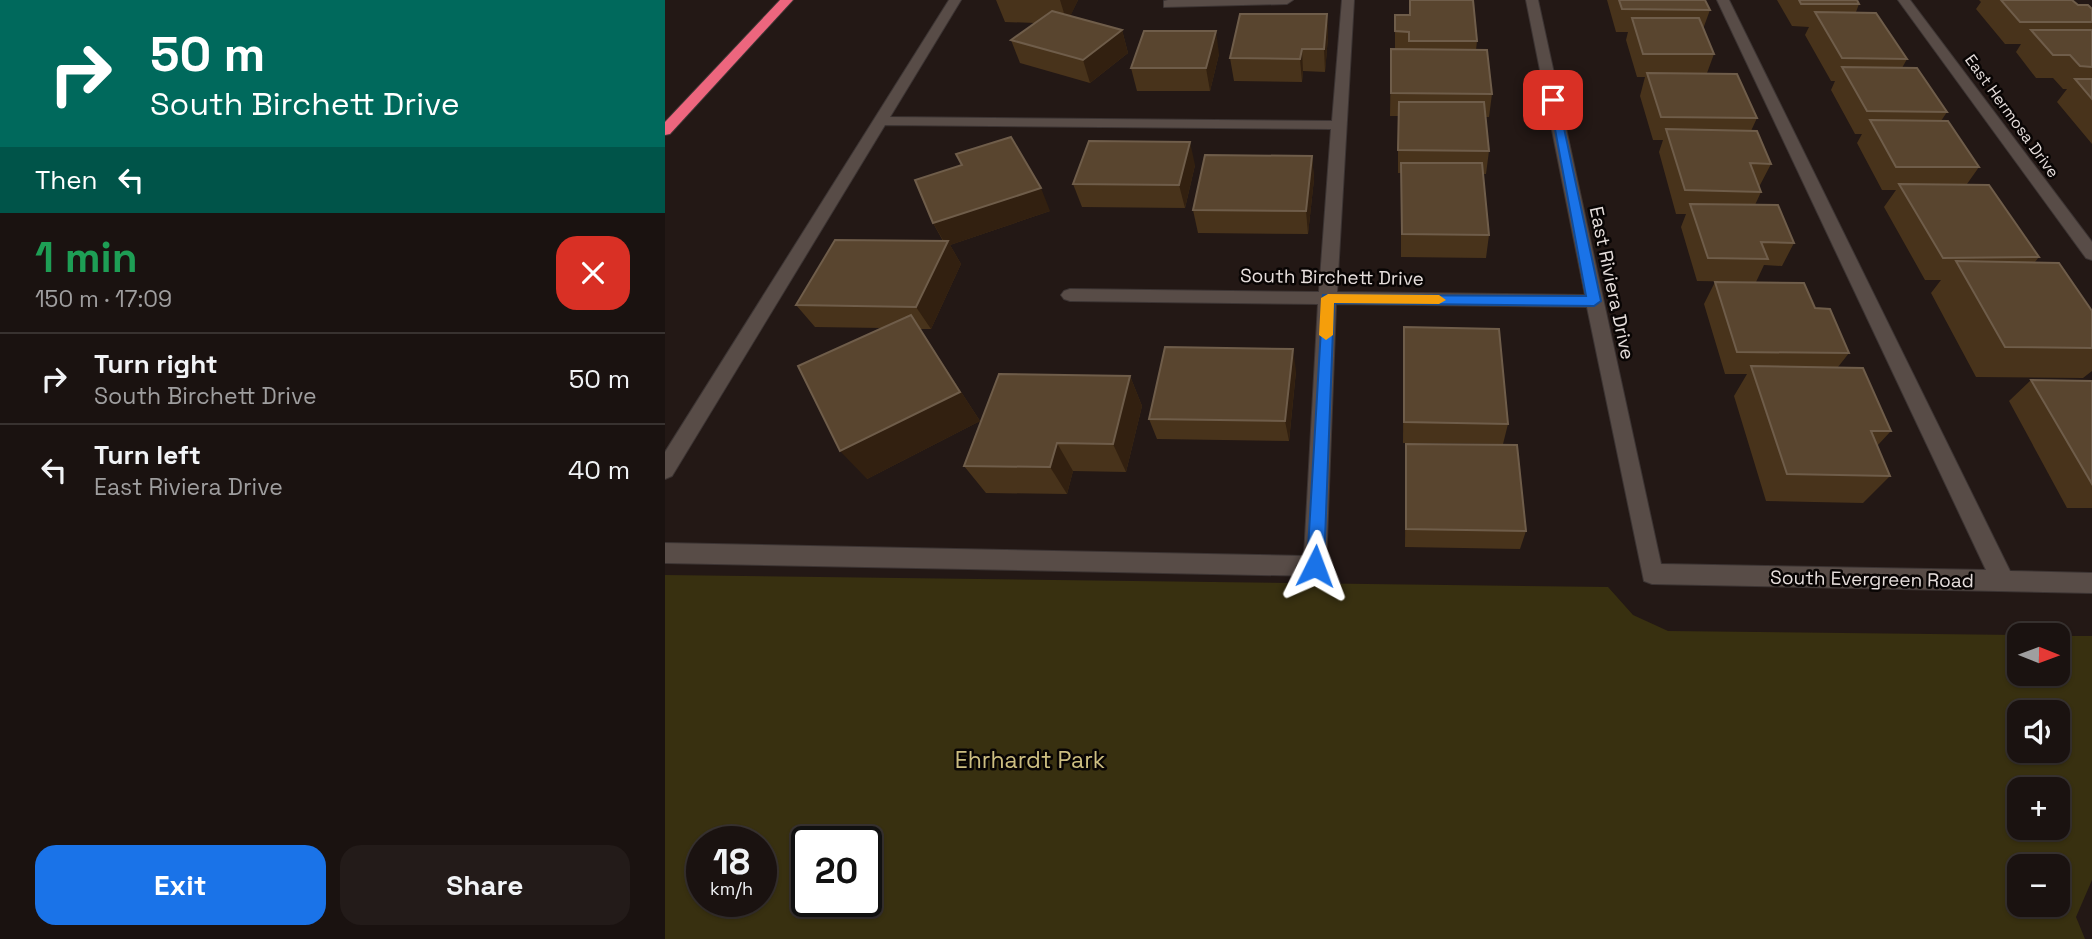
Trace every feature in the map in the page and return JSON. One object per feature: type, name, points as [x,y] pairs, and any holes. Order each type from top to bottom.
[{"type":"highway","points":[[665,131],[787,0]]},
{"type":"street","points":[[665,470],[955,0]]},
{"type":"street","points":[[1168,4],[1287,0]]},
{"type":"street","points":[[665,553],[1315,566],[1338,125],[1348,0]]},
{"type":"street","name":"East Riviera Drive","points":[[1532,0],[1653,574]]},
{"type":"street","points":[[1723,0],[2003,581]]},
{"type":"street","name":"East Hermosa Drive","points":[[1904,0],[2092,254]]},
{"type":"street","points":[[879,121],[1338,125]]},
{"type":"street","name":"South Birchett Drive","points":[[1070,295],[1594,301]]},
{"type":"street","name":"South Evergreen Road","points":[[1653,574],[2092,583]]},
{"type":"green space","name":"Ehrhardt Park","points":[[665,575],[1608,587],[1633,615],[1668,631],[2007,635],[2007,686],[2070,686],[2070,636],[2092,636],[2092,880],[2076,917],[2085,939],[665,939]]},
{"type":"building","points":[[1410,0],[1473,0],[1477,41],[1409,41],[1409,32],[1395,31],[1395,15],[1410,15]]},
{"type":"building","points":[[1619,0],[1705,0],[1710,10],[1622,9]]},
{"type":"building","points":[[1799,0],[1857,0],[1859,4],[1801,4]]},
{"type":"building","points":[[2001,0],[2072,0],[2092,9],[2092,22],[2020,22]]},
{"type":"building","points":[[1052,11],[1122,30],[1083,60],[1011,40]]},
{"type":"building","points":[[1815,12],[1876,13],[1907,59],[1842,58]]},
{"type":"building","points":[[1240,14],[1327,14],[1324,49],[1302,49],[1300,59],[1230,58]]},
{"type":"building","points":[[1632,18],[1699,18],[1714,54],[1643,54]]},
{"type":"building","points":[[2031,30],[2092,30],[2092,67],[2080,66],[2070,55],[2053,55]]},
{"type":"building","points":[[1144,31],[1216,31],[1206,68],[1131,68]]},
{"type":"building","points":[[1391,49],[1487,50],[1492,94],[1391,93]]},
{"type":"building","points":[[1842,67],[1917,68],[1947,112],[1867,111]]},
{"type":"building","points":[[1647,73],[1737,74],[1757,118],[1661,117]]},
{"type":"building","points":[[2075,79],[2092,79],[2092,99]]},
{"type":"building","points":[[1399,102],[1484,102],[1489,151],[1398,150]]},
{"type":"building","points":[[1870,120],[1948,121],[1979,167],[1896,167]]},
{"type":"building","points":[[1666,129],[1757,131],[1771,164],[1750,163],[1761,192],[1685,190]]},
{"type":"building","points":[[1011,137],[1041,188],[933,223],[915,180],[962,165],[956,154]]},
{"type":"building","points":[[1089,141],[1190,142],[1179,185],[1073,184]]},
{"type":"building","points":[[1205,155],[1312,156],[1306,211],[1193,210]]},
{"type":"building","points":[[1401,163],[1482,163],[1489,235],[1402,234]]},
{"type":"building","points":[[1899,184],[1989,185],[2039,257],[1943,258]]},
{"type":"building","points":[[1690,204],[1778,205],[1794,243],[1761,242],[1768,259],[1708,258]]},
{"type":"building","points":[[835,240],[948,241],[916,307],[796,305]]},
{"type":"building","points":[[1956,261],[2059,263],[2092,311],[2092,348],[2005,347]]},
{"type":"building","points":[[1715,282],[1804,283],[1815,308],[1830,309],[1849,353],[1737,352]]},
{"type":"building","points":[[911,315],[960,392],[840,451],[798,366]]},
{"type":"building","points":[[1404,327],[1499,329],[1508,424],[1404,422]]},
{"type":"building","points":[[1165,347],[1293,349],[1285,421],[1149,419]]},
{"type":"building","points":[[1751,366],[1863,368],[1891,431],[1871,431],[1890,476],[1787,474]]},
{"type":"building","points":[[999,374],[1130,376],[1113,444],[1057,443],[1050,467],[964,466]]},
{"type":"building","points":[[2031,380],[2092,381],[2092,484]]},
{"type":"building","points":[[1406,444],[1517,445],[1526,531],[1406,529]]},
{"type":"slow traffic","points":[[1326,335],[1328,298],[1439,300]]},
{"type":"route","points":[[1315,566],[1328,298],[1594,301],[1553,100]]}]
